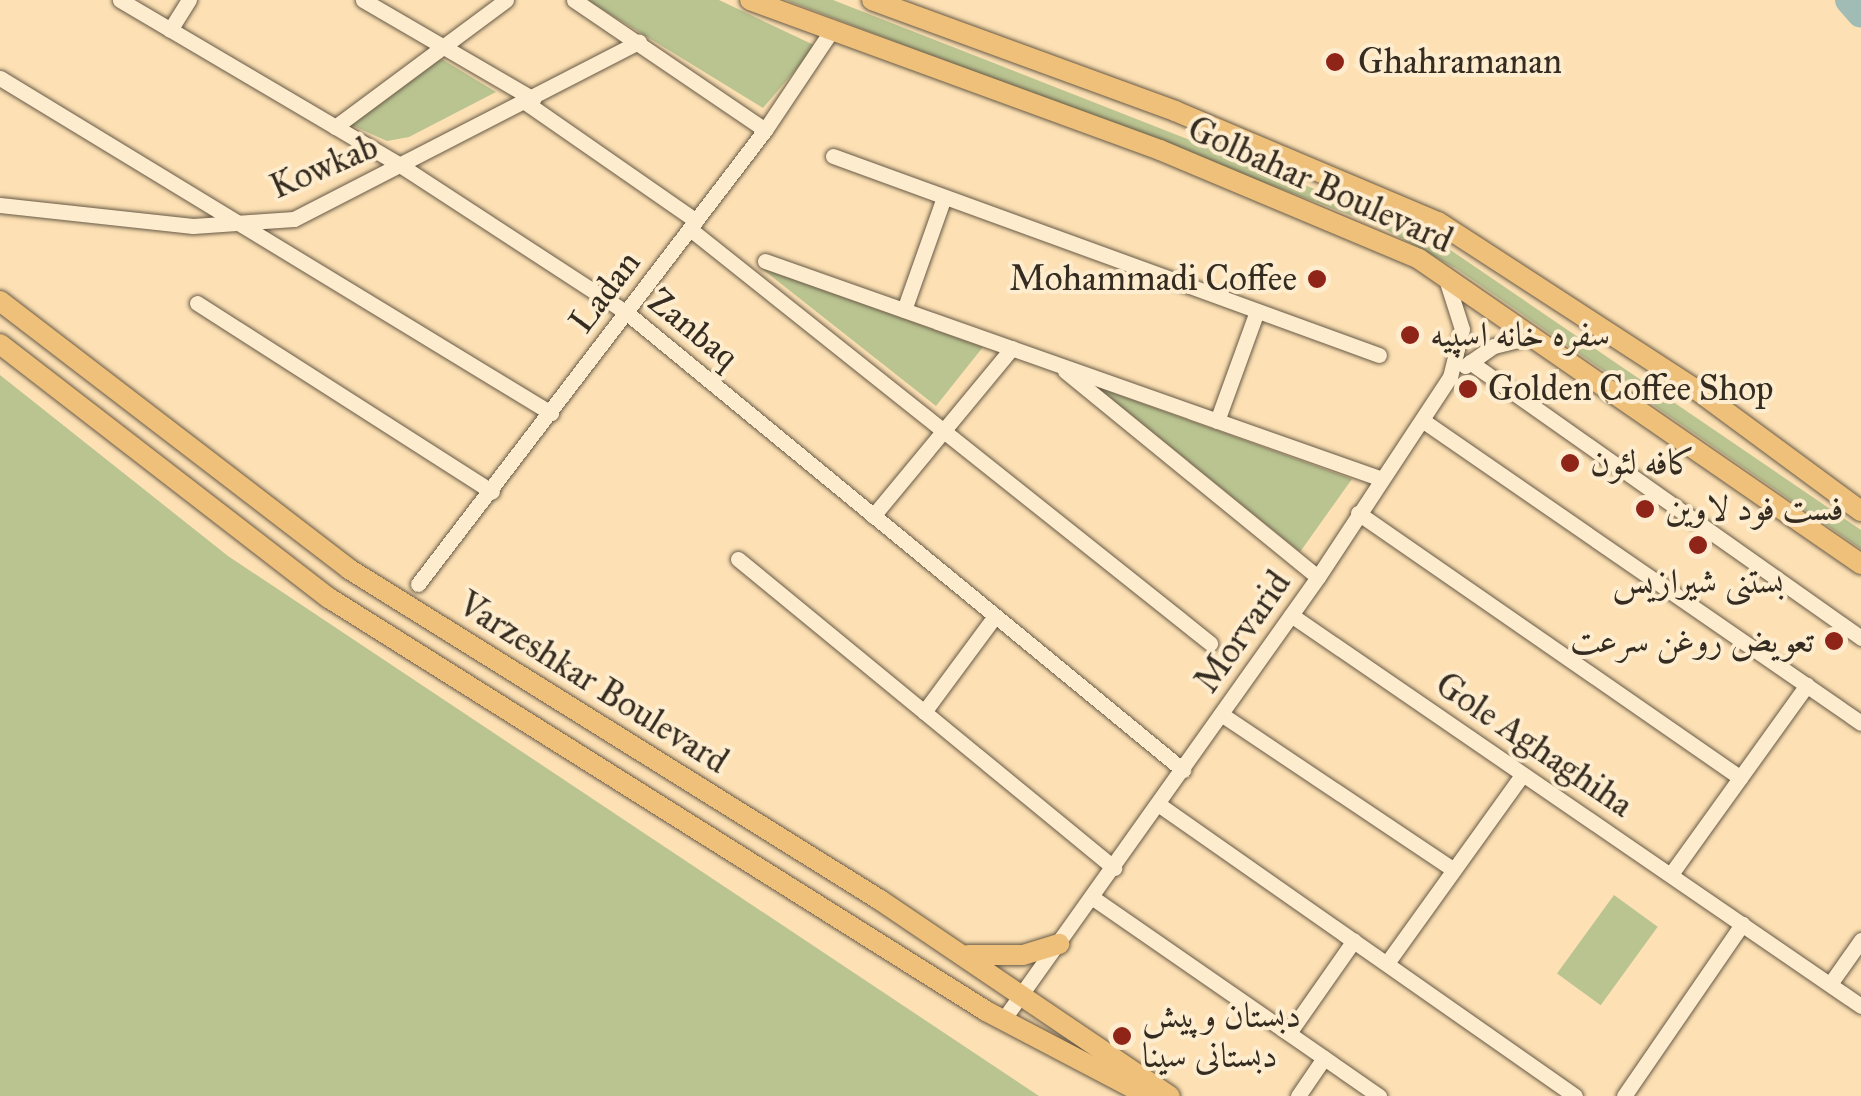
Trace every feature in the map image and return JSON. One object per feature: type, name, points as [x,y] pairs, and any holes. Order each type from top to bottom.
[{"type":"main road","name":"Golbahar Boulevard","points":[[750,0],[1160,150],[1444,274],[1861,564]]},
{"type":"main road","name":"Golbahar Boulevard","points":[[872,0],[1176,111],[1438,222],[1698,391],[1861,511]]},
{"type":"main road","name":"Varzeshkar Boulevard","points":[[0,300],[349,569],[1023,993],[1170,1096]]},
{"type":"main road","name":"Varzeshkar Boulevard","points":[[0,344],[290,572],[1003,1020],[1148,1096]]},
{"type":"main road","points":[[965,956],[1023,955],[1059,944]]},
{"type":"street","name":"Zanbaq","points":[[120,0],[403,168],[626,312],[1182,770]]},
{"type":"street","points":[[170,30],[189,0]]},
{"type":"street","points":[[363,0],[529,101],[693,225],[943,431],[1210,643]]},
{"type":"street","points":[[334,127],[506,0]]},
{"type":"street","points":[[574,0],[765,130]]},
{"type":"street","name":"Ladan","points":[[418,584],[765,130],[832,30]]},
{"type":"street","name":"Kowkab","points":[[2,206],[246,227],[333,204],[639,42]]},
{"type":"street","points":[[0,78],[552,413]]},
{"type":"street","points":[[833,156],[1379,356]]},
{"type":"street","points":[[904,310],[944,197]]},
{"type":"street","points":[[766,261],[1382,478]]},
{"type":"street","points":[[1444,274],[1462,329],[1450,377]]},
{"type":"street","points":[[197,303],[492,492]]},
{"type":"street","points":[[1217,421],[1257,311]]},
{"type":"street","name":"Morvarid","points":[[1003,1020],[1318,577],[1450,377],[1494,346],[1534,336]]},
{"type":"street","points":[[874,516],[1012,348]]},
{"type":"street","points":[[1470,362],[1861,638]]},
{"type":"street","points":[[1055,364],[1318,577]]},
{"type":"street","points":[[1422,420],[1861,723]]},
{"type":"street","points":[[1358,513],[1740,778]]},
{"type":"street","points":[[738,559],[1114,868]]},
{"type":"street","name":"Gole Aghaghiha","points":[[1291,615],[1861,1006]]},
{"type":"street","points":[[924,712],[995,616]]},
{"type":"street","points":[[1671,874],[1807,685]]},
{"type":"street","points":[[1221,714],[1454,870]]},
{"type":"street","points":[[1388,963],[1522,774]]},
{"type":"street","points":[[1158,804],[1575,1096]]},
{"type":"street","points":[[1093,898],[1379,1096]]},
{"type":"street","points":[[1624,1096],[1742,924]]},
{"type":"street","points":[[1289,1034],[1354,940]]},
{"type":"street","points":[[1830,984],[1861,940]]},
{"type":"street","points":[[1298,1096],[1324,1058]]},
{"type":"green space","points":[[587,0],[719,0],[816,46],[763,108]]},
{"type":"green space","points":[[786,0],[833,0],[1424,232],[1861,530],[1861,549],[1457,269],[1381,227]]},
{"type":"green space","points":[[440,58],[496,92],[409,137],[387,141],[347,123]]},
{"type":"green space","points":[[761,268],[983,347],[936,406]]},
{"type":"green space","points":[[0,375],[228,556],[1039,1096],[0,1096]]},
{"type":"green space","points":[[1097,387],[1352,479],[1300,552]]},
{"type":"green space","points":[[1614,895],[1658,927],[1601,1005],[1557,973]]},
{"type":"waterway","points":[[1849,0],[1861,14]]},
{"type":"place","name":"Ghahramanan","points":[[1335,62]]},
{"type":"place","name":"Mohammadi Coffee","points":[[1317,279]]},
{"type":"place","name":"سفره خانه اسپیه","points":[[1410,335]]},
{"type":"place","name":"Golden Coffee Shop","points":[[1468,389]]},
{"type":"place","name":"کافه لئون","points":[[1570,463]]},
{"type":"place","name":"فست فود لاوین","points":[[1645,509]]},
{"type":"place","name":"بستنی شیرازیس","points":[[1698,545]]},
{"type":"place","name":"تعویض روغن سرعت","points":[[1834,641]]},
{"type":"place","name":"دبستان وپیش دبستانی سینا","points":[[1122,1036]]}]
